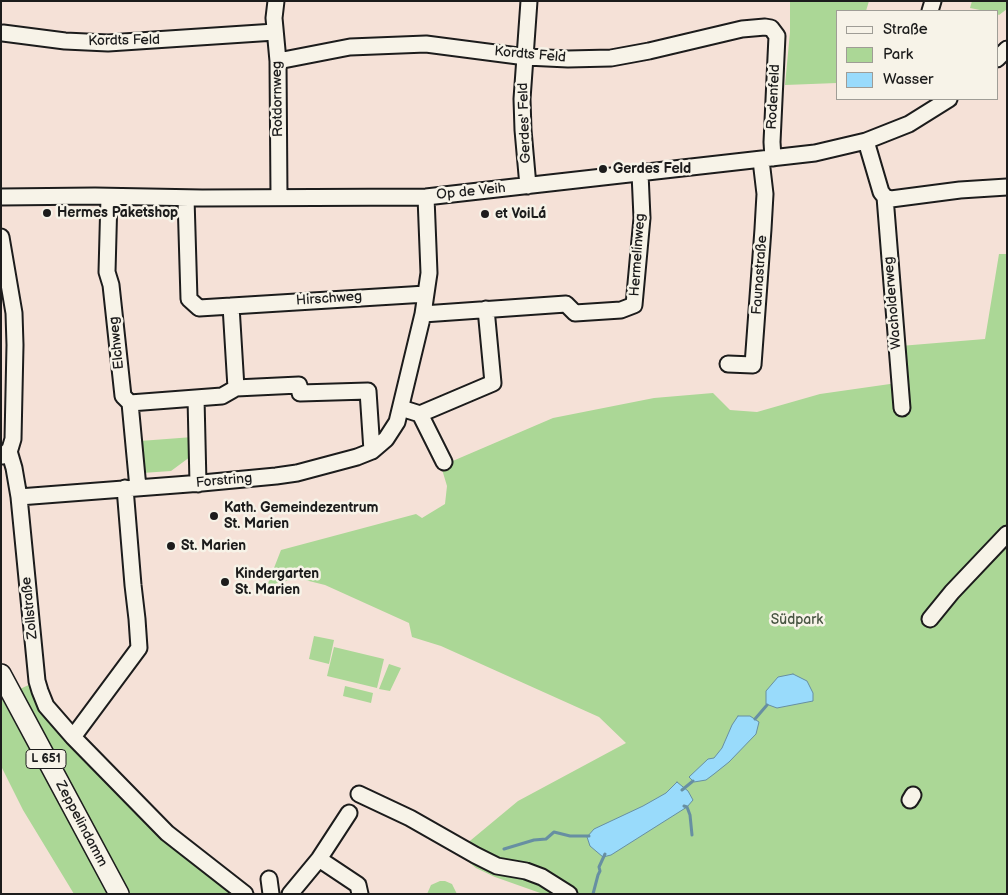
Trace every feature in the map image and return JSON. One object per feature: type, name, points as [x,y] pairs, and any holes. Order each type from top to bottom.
[{"type":"main road","name":"Zeppelindamm","points":[[1,674],[118,894]]},
{"type":"street","name":"Rotdornweg","points":[[276,1],[279,198]]},
{"type":"street","name":"Gerdes' Feld","points":[[528,186],[522,99],[529,1]]},
{"type":"street","name":"Kordts Feld","points":[[278,61],[350,48],[426,44],[526,57],[568,60],[611,58],[742,29],[770,28],[778,36]]},
{"type":"street","name":"Kordts Feld","points":[[3,34],[65,41],[108,43],[275,32]]},
{"type":"street","name":"Rodenfeld","points":[[767,159],[772,142],[778,36]]},
{"type":"street","points":[[998,58],[1007,49]]},
{"type":"street","name":"Op de Veih","points":[[1,198],[426,196],[528,186],[815,153],[866,141],[909,124],[929,105],[946,100]]},
{"type":"street","name":"Wacholderweg","points":[[866,141],[881,192],[885,198],[902,408]]},
{"type":"street","name":"Faunastraße","points":[[728,364],[753,366],[767,159]]},
{"type":"street","name":"Hermelinweg","points":[[424,314],[566,304],[575,313],[621,310],[634,305],[642,218],[640,173]]},
{"type":"street","points":[[885,198],[891,199],[960,190],[1007,187]]},
{"type":"street","name":"Forstring","points":[[19,497],[159,484],[198,484],[297,473],[357,458],[372,451],[390,433],[397,422],[424,314],[429,273],[426,196]]},
{"type":"street","name":"Elchweg","points":[[73,737],[139,648],[138,619],[133,585],[130,403],[123,396],[111,285],[107,272],[109,197]]},
{"type":"street","name":"Hirschweg","points":[[186,198],[189,299],[199,308],[426,294]]},
{"type":"street","name":"Zollstraße","points":[[1,237],[15,330],[13,439],[5,454],[14,468],[19,497],[40,691],[49,711],[167,832],[246,894]]},
{"type":"street","points":[[231,306],[236,388]]},
{"type":"street","points":[[401,408],[420,414],[493,383],[486,310]]},
{"type":"street","points":[[130,403],[222,396],[236,388],[299,385],[300,393],[368,390],[372,451]]},
{"type":"street","points":[[196,398],[198,484]]},
{"type":"street","points":[[420,414],[444,462]]},
{"type":"street","points":[[930,619],[952,592],[1007,534]]},
{"type":"street","points":[[360,794],[410,818],[497,866],[526,871],[542,877],[569,894]]},
{"type":"street","points":[[290,894],[318,859],[349,813]]},
{"type":"street","points":[[318,859],[352,880],[358,885],[360,894]]},
{"type":"green space","points":[[790,1],[869,1],[866,10],[836,10],[836,83],[785,85],[790,32]]},
{"type":"green space","points":[[972,1],[1007,1],[1007,9],[999,15],[998,10],[970,8]]},
{"type":"green space","name":"Südpark","points":[[999,254],[1007,254],[1007,894],[543,894],[495,877],[476,868],[460,855],[465,845],[518,801],[626,743],[599,717],[441,646],[412,637],[409,623],[325,585],[297,578],[267,586],[281,550],[416,514],[422,518],[445,504],[447,486],[441,466],[553,418],[654,398],[713,393],[730,410],[757,412],[820,394],[904,382],[900,346],[985,339]]},
{"type":"green space","points":[[193,437],[194,454],[171,471],[142,473],[140,441]]},
{"type":"green space","points":[[314,636],[334,640],[329,664],[309,659]]},
{"type":"green space","points":[[334,647],[384,659],[377,688],[327,676]]},
{"type":"green space","points":[[389,664],[401,668],[390,691],[379,689]]},
{"type":"green space","points":[[33,683],[45,715],[238,894],[129,894],[20,689]]},
{"type":"green space","points":[[345,686],[373,693],[371,703],[343,696]]},
{"type":"green space","points":[[1,697],[108,894],[74,894],[23,810],[1,766]]},
{"type":"green space","points":[[440,881],[452,884],[457,894],[427,894],[431,885]]},
{"type":"water","points":[[793,674],[807,681],[813,693],[813,701],[777,708],[766,704],[766,691],[778,677]]},
{"type":"water","points":[[738,716],[750,716],[759,722],[756,734],[729,762],[714,774],[706,780],[694,782],[689,777],[708,759],[714,758],[722,748]]},
{"type":"water","points":[[677,782],[688,791],[693,800],[687,807],[611,855],[603,857],[590,846],[587,837],[594,829],[666,793]]},
{"type":"waterway","points":[[755,719],[767,705]]},
{"type":"waterway","points":[[682,790],[693,781]]},
{"type":"waterway","points":[[684,806],[687,807],[690,815],[692,835]]},
{"type":"waterway","points":[[504,849],[534,840],[546,839],[554,832],[570,836],[589,836]]},
{"type":"waterway","points":[[593,894],[600,871],[599,867],[605,854]]},
{"type":"place","name":"Gerdes Feld","points":[[603,169]]},
{"type":"place","name":"Hermes Paketshop","points":[[47,213]]},
{"type":"place","name":"et VoiLá","points":[[485,214]]},
{"type":"place","name":"Kath. Gemeindezentrum St. Marien","points":[[214,516]]},
{"type":"place","name":"St. Marien","points":[[171,546]]},
{"type":"place","name":"Kindergarten St. Marien","points":[[225,582]]}]
